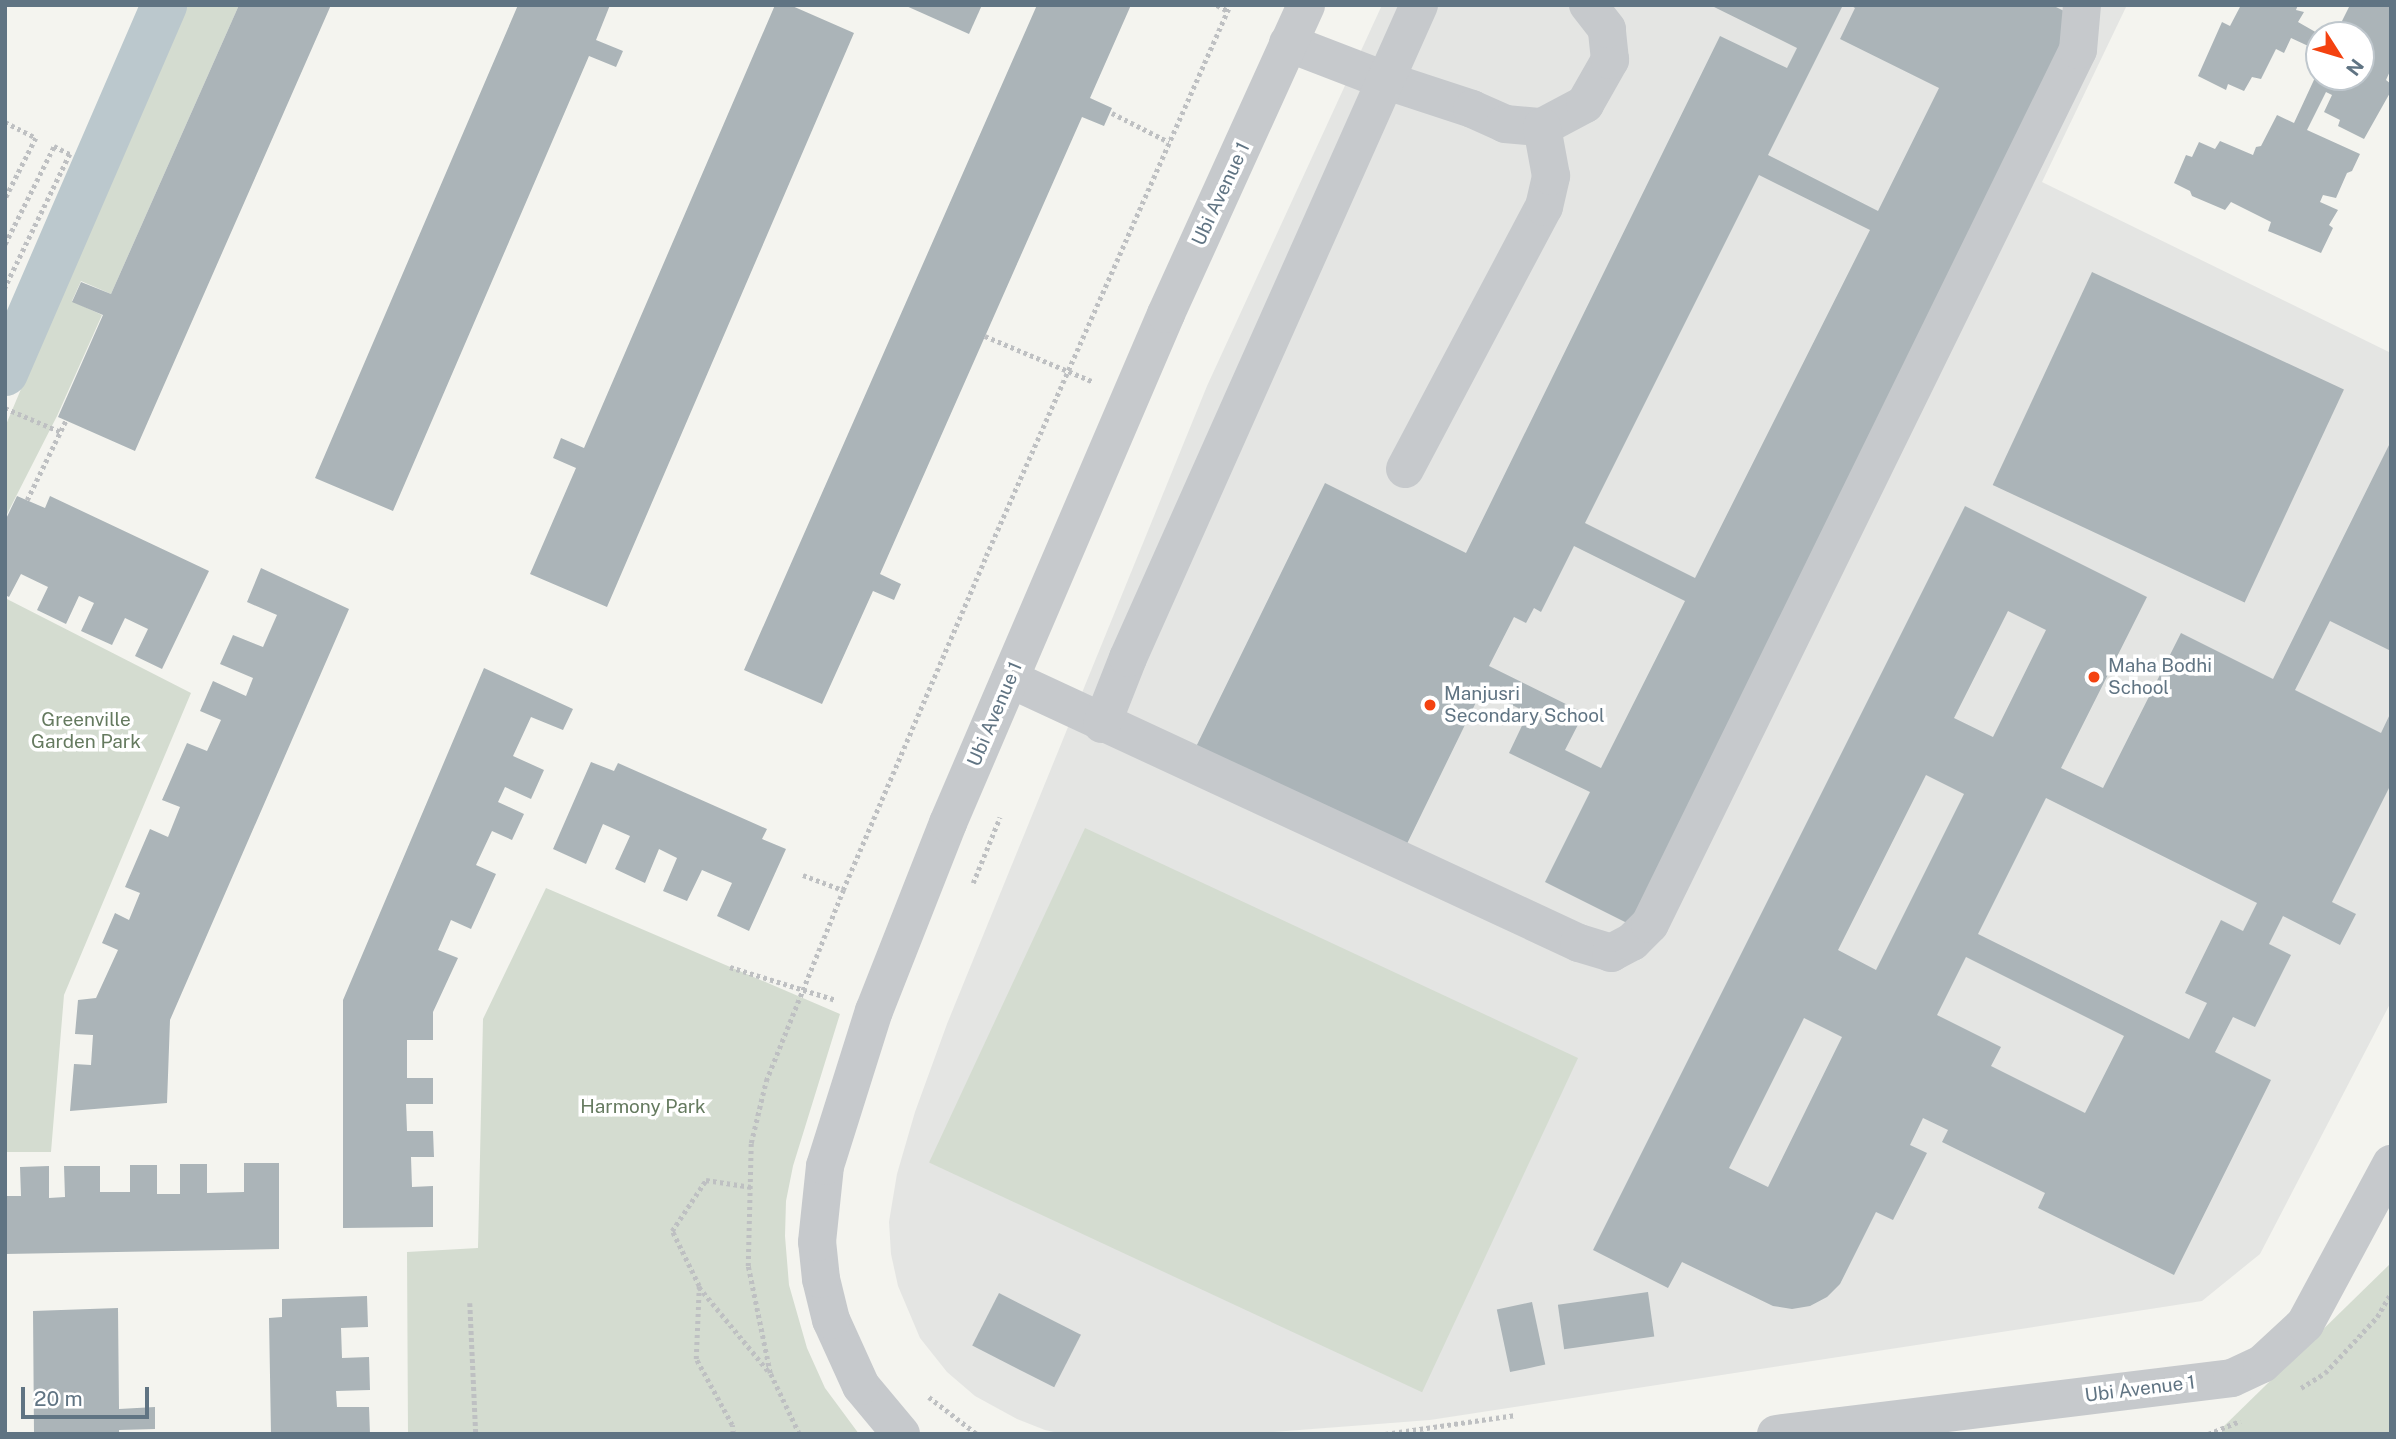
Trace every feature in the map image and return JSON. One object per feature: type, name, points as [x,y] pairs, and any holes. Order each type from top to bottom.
[{"type":"street","name":"Ubi Avenue 1","points":[[901,1434],[861,1386],[831,1320],[817,1255],[817,1217],[825,1166],[874,1011],[1010,679],[1131,396],[1306,5]]},
{"type":"street","points":[[1102,724],[1128,658],[1419,5]]},
{"type":"street","points":[[1288,43],[1384,80],[1472,109],[1505,124],[1542,127],[1585,104],[1610,60],[1607,29],[1588,5]]},
{"type":"street","points":[[1010,679],[1579,943],[1611,953],[1632,942],[1650,924],[2078,50],[2082,5]]},
{"type":"street","points":[[1405,469],[1544,207],[1551,176],[1542,127]]},
{"type":"street","name":"Ubi Avenue 1","points":[[1776,1434],[2232,1378],[2262,1364],[2305,1324],[2391,1164]]},
{"type":"path","points":[[799,1434],[770,1373],[748,1266],[751,1143],[766,1081],[843,890],[1067,372],[1229,8],[1217,5]]},
{"type":"path","points":[[1112,113],[1169,142]]},
{"type":"path","points":[[5,122],[36,138],[5,199]]},
{"type":"path","points":[[5,244],[54,146],[71,154],[5,288]]},
{"type":"path","points":[[985,336],[1067,372],[1131,396]]},
{"type":"path","points":[[5,408],[61,432]]},
{"type":"path","points":[[27,500],[66,420]]},
{"type":"path","points":[[967,896],[1003,809]]},
{"type":"path","points":[[803,875],[843,890]]},
{"type":"path","points":[[730,967],[874,1011]]},
{"type":"path","points":[[751,1187],[706,1180],[672,1231],[698,1286],[770,1373]]},
{"type":"path","points":[[698,1286],[696,1359],[732,1425],[733,1434]]},
{"type":"path","points":[[470,1303],[476,1434]]},
{"type":"path","points":[[921,1390],[956,1421],[977,1434]]},
{"type":"path","points":[[1385,1434],[1516,1415]]},
{"type":"shaded area","points":[[1382,5],[2127,5],[2042,182],[2391,353],[2391,1002],[2260,1254],[2202,1301],[1430,1420],[1248,1434],[1063,1434],[1045,1430],[1017,1419],[975,1396],[947,1372],[920,1338],[898,1286],[891,1254],[889,1222],[897,1174],[915,1112],[947,1024],[1207,386]]},
{"type":"green space","points":[[183,5],[239,5],[111,294],[81,281],[72,301],[102,315],[57,416],[5,518],[5,427]]},
{"type":"green space","name":"Greenville Garden Park","points":[[5,598],[191,693],[64,995],[51,1152],[5,1152]]},
{"type":"green space","points":[[1085,828],[1578,1058],[1422,1392],[929,1162]]},
{"type":"green space","name":"Harmony Park","points":[[546,888],[840,1014],[793,1166],[786,1201],[785,1236],[789,1285],[807,1348],[825,1388],[859,1434],[408,1434],[407,1252],[478,1248],[483,1019]]},
{"type":"green space","points":[[2391,1263],[2391,1434],[2222,1434],[2222,1428]]},
{"type":"building","points":[[239,5],[331,5],[135,451],[58,417],[103,315],[72,302],[81,282],[111,294]]},
{"type":"building","points":[[518,5],[610,5],[596,40],[623,51],[616,67],[589,56],[393,511],[315,478]]},
{"type":"building","points":[[775,5],[790,5],[854,33],[607,607],[530,574],[576,468],[553,458],[561,438],[584,448]]},
{"type":"building","points":[[904,5],[982,5],[969,34]]},
{"type":"building","points":[[1037,5],[1131,5],[1090,98],[1112,108],[1104,126],[1082,117],[880,574],[901,584],[894,600],[873,591],[822,704],[744,670]]},
{"type":"building","points":[[1710,5],[1843,5],[1768,155],[1878,211],[1939,88],[1840,39],[1855,8],[1850,5],[2052,5],[2080,19],[1635,927],[1545,882],[1590,792],[1509,753],[1528,713],[1482,690],[1402,854],[1193,753],[1325,483],[1466,553],[1720,36],[1787,68],[1797,48]],"holes":[[[1759,175],[1870,230],[1695,578],[1585,523]],[[1574,546],[1685,601],[1601,768],[1565,750],[1584,713],[1489,666],[1514,617],[1526,623],[1534,608],[1541,612]]]},
{"type":"building","points":[[2241,5],[2298,5],[2296,10],[2304,12],[2298,22],[2305,26],[2305,44],[2291,38],[2284,53],[2276,49],[2261,79],[2252,77],[2244,91],[2228,84],[2226,90],[2198,76],[2222,22],[2230,26]]},
{"type":"building","points":[[2350,5],[2391,5],[2391,69],[2386,80],[2391,84],[2391,91],[2364,139],[2338,126],[2340,120],[2324,112],[2332,95],[2326,92],[2307,130],[2360,154],[2352,171],[2347,173],[2336,198],[2323,195],[2320,202],[2338,210],[2329,225],[2333,228],[2321,253],[2268,231],[2271,222],[2231,202],[2225,210],[2192,196],[2190,191],[2174,183],[2186,155],[2192,157],[2199,142],[2215,149],[2220,141],[2253,155],[2256,147],[2261,146],[2277,115],[2294,123],[2309,91],[2375,91],[2375,21],[2342,21]]},
{"type":"building","points":[[2092,272],[2344,389],[2245,602],[1993,485]]},
{"type":"building","points":[[2391,441],[2391,651],[2330,621],[2295,690],[2381,733],[2391,712],[2391,784],[2332,902],[2356,914],[2340,945],[2283,916],[2269,944],[2291,955],[2255,1027],[2233,1017],[2215,1052],[2271,1080],[2174,1275],[2038,1208],[2045,1193],[1942,1142],[1948,1130],[1923,1118],[1910,1145],[1927,1153],[1893,1220],[1876,1212],[1840,1284],[1827,1297],[1810,1306],[1792,1309],[1773,1306],[1682,1262],[1668,1288],[1593,1250],[1965,506],[2147,597],[2061,768],[2103,788],[2181,633],[2273,679]],"holes":[[[2008,611],[2046,630],[1993,737],[1954,718]],[[1926,775],[1964,794],[1876,970],[1838,950]],[[2046,798],[2257,903],[2243,931],[2221,920],[2185,993],[2207,1003],[2189,1039],[1978,934]],[[1966,957],[2124,1036],[2085,1113],[1991,1066],[2001,1047],[1937,1015]],[[1804,1018],[1842,1037],[1768,1187],[1729,1168]]]},
{"type":"building","points":[[17,496],[45,508],[50,496],[209,571],[162,669],[135,656],[148,629],[125,618],[112,645],[81,631],[94,603],[79,596],[66,624],[37,610],[48,587],[21,574],[9,597],[5,595],[5,521]]},
{"type":"building","points":[[261,568],[349,609],[170,1020],[167,1103],[70,1111],[74,1064],[91,1065],[93,1035],[75,1034],[78,1000],[96,998],[118,950],[102,943],[115,913],[129,920],[140,893],[125,887],[150,829],[168,837],[180,807],[162,800],[187,743],[207,751],[221,720],[200,711],[213,681],[246,696],[253,678],[220,664],[233,635],[263,647],[277,615],[247,602]]},
{"type":"building","points":[[484,668],[573,709],[563,730],[531,717],[513,756],[544,770],[531,799],[505,787],[498,802],[524,814],[512,840],[492,831],[476,865],[496,874],[471,929],[451,920],[438,950],[458,958],[433,1012],[433,1040],[407,1040],[407,1078],[433,1078],[433,1104],[406,1104],[407,1131],[433,1131],[434,1157],[411,1157],[412,1187],[433,1186],[433,1227],[343,1228],[343,1000]]},
{"type":"building","points":[[591,762],[614,771],[618,763],[767,829],[762,839],[786,849],[749,931],[717,916],[732,883],[702,870],[687,901],[663,891],[677,858],[659,849],[645,883],[615,869],[630,836],[603,824],[586,864],[553,849]]},
{"type":"building","points":[[244,1163],[279,1163],[279,1249],[5,1254],[5,1196],[21,1196],[20,1167],[49,1166],[49,1198],[65,1197],[64,1166],[100,1166],[100,1192],[130,1192],[130,1165],[157,1165],[157,1194],[180,1194],[180,1164],[207,1164],[207,1193],[244,1192]]},
{"type":"building","points":[[1648,1292],[1654,1337],[1564,1349],[1558,1305]]},
{"type":"building","points":[[999,1293],[1081,1335],[1054,1387],[972,1346]]},
{"type":"building","points":[[367,1296],[368,1327],[341,1328],[342,1358],[369,1357],[370,1390],[336,1391],[337,1407],[369,1407],[370,1434],[271,1434],[269,1318],[282,1317],[282,1299]]},
{"type":"building","points":[[1532,1302],[1545,1365],[1510,1372],[1497,1309]]},
{"type":"building","points":[[118,1308],[119,1409],[155,1407],[155,1429],[119,1430],[119,1434],[34,1434],[33,1311]]},
{"type":"waterway","points":[[5,373],[164,5]]},
{"type":"place","name":"Maha Bodhi School","points":[[2094,677]]},
{"type":"place","name":"Manjusri Secondary School","points":[[1430,705]]}]
